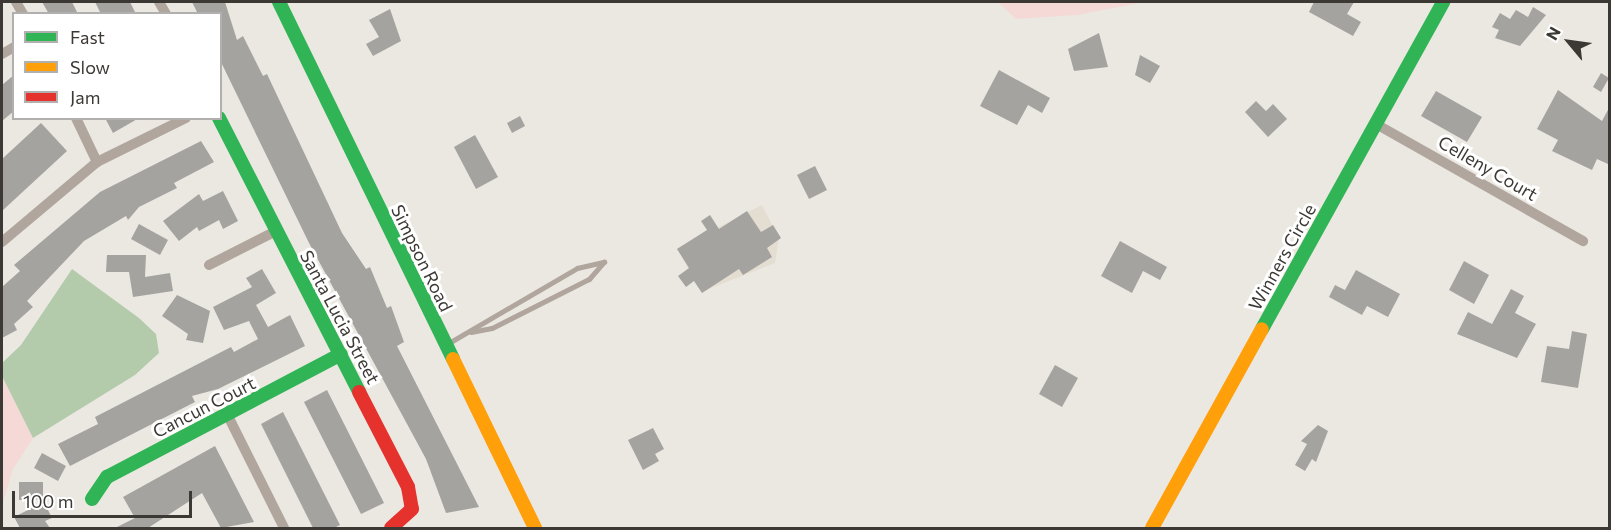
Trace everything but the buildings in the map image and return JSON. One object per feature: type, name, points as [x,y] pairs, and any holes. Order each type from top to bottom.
[{"type":"street","name":"Simpson Road","points":[[279,2],[444,346],[535,528]]},
{"type":"street","name":"Winners Circle","points":[[1152,528],[1443,2]]},
{"type":"street","points":[[77,120],[98,162]]},
{"type":"street","points":[[2,242],[98,162],[182,120]]},
{"type":"street","name":"Santa Lucia Street","points":[[220,120],[274,232],[341,354],[408,487],[412,509],[391,528]]},
{"type":"street","name":"Celleny Court","points":[[1376,124],[1583,241]]},
{"type":"street","points":[[209,265],[274,232]]},
{"type":"street","name":"Cancun Court","points":[[92,500],[107,477],[228,416],[341,354]]},
{"type":"street","points":[[228,416],[284,528]]},
{"type":"lane","points":[[444,346],[469,332],[485,317],[577,268],[604,262],[589,279],[492,328],[469,332]]},
{"type":"shaded area","points":[[998,2],[1145,2],[1077,15],[1016,19]]},
{"type":"shaded area","points":[[762,205],[779,238],[775,263],[701,292],[677,248]]},
{"type":"shaded area","points":[[72,269],[139,318],[156,334],[159,353],[135,375],[33,438],[2,376],[2,363],[21,345]]},
{"type":"shaded area","points":[[2,376],[33,438],[13,469],[2,506]]},
{"type":"traffic: fast","points":[[279,2],[453,359]]},
{"type":"traffic: fast","points":[[1262,329],[1443,2]]},
{"type":"traffic: fast","points":[[220,120],[359,392]]},
{"type":"traffic: fast","points":[[92,499],[107,477],[341,354]]},
{"type":"traffic: slow","points":[[1152,528],[1262,329]]},
{"type":"traffic: slow","points":[[453,359],[535,528]]},
{"type":"traffic: jam","points":[[359,392],[408,487],[412,509],[391,528]]}]
